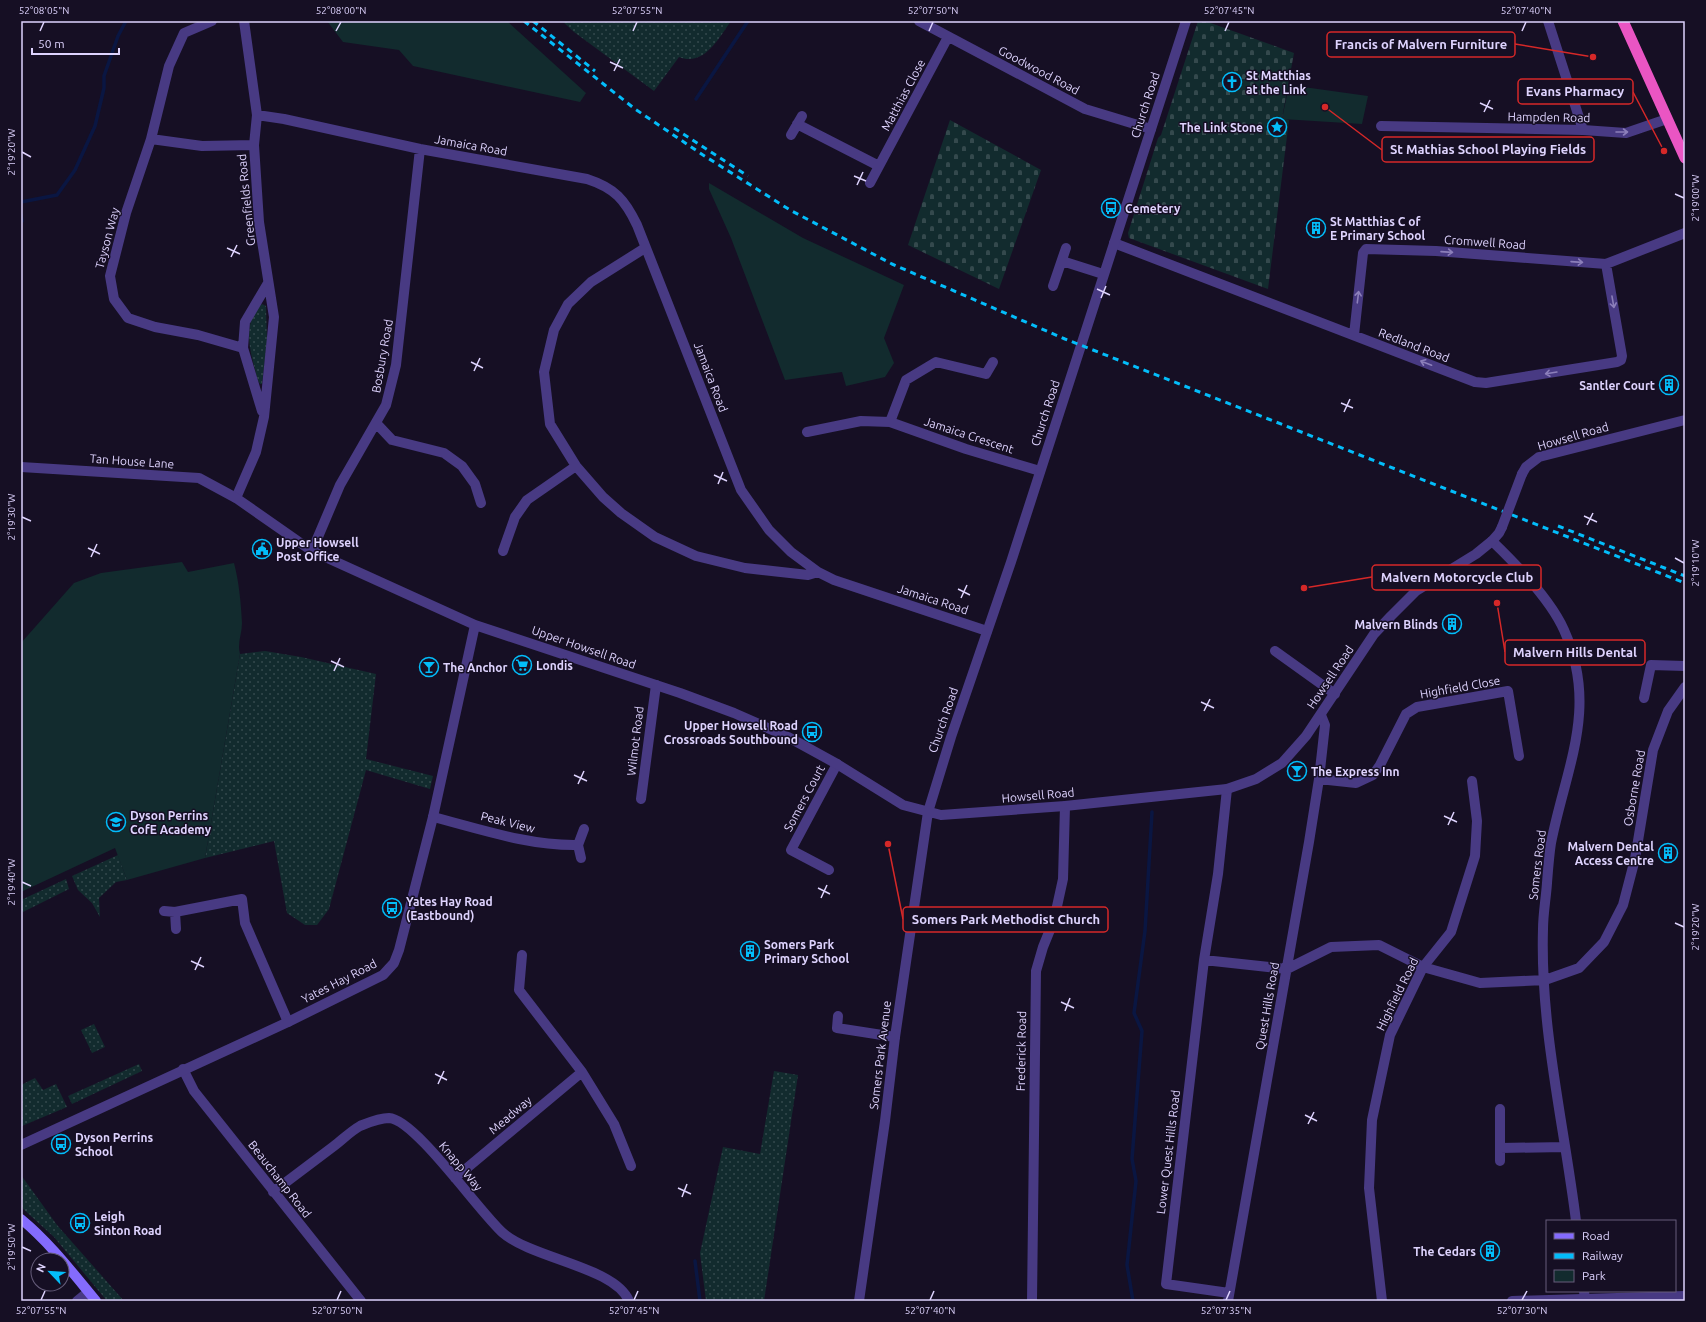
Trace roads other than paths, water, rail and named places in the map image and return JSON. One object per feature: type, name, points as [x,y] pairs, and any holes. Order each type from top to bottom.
[{"type":"highway","points":[[1624,21],[1685,158]]},
{"type":"main road","points":[[21,1219],[49,1245],[96,1301]]},
{"type":"street","name":"Tayson Way","points":[[212,21],[184,33],[169,66],[151,140],[126,214],[110,276],[114,299],[128,318],[155,327],[198,335],[243,348]]},
{"type":"street","name":"Greenfields Road","points":[[236,498],[256,452],[264,417],[274,317],[259,222],[254,145],[256,115],[244,21]]},
{"type":"street","name":"Goodwood Road","points":[[919,21],[1085,109],[1151,129]]},
{"type":"street","name":"Church Road","points":[[928,812],[951,737],[988,631],[1102,274],[1114,243],[1186,21]]},
{"type":"street","points":[[1548,21],[1583,130]]},
{"type":"street","name":"Matthias Close","points":[[870,183],[948,37]]},
{"type":"street","points":[[256,115],[284,119],[420,149]]},
{"type":"street","name":"Hampden Road","points":[[1380,126],[1583,130],[1626,133],[1667,119]]},
{"type":"street","points":[[791,135],[800,120],[880,166]]},
{"type":"street","points":[[151,140],[202,146],[254,145]]},
{"type":"street","name":"Jamaica Road","points":[[420,149],[598,183],[620,196],[637,225],[699,379],[741,490],[769,530],[791,552],[818,572],[834,580],[988,631]]},
{"type":"street","name":"Bosbury Road","points":[[312,551],[340,485],[386,405],[396,365],[420,149]]},
{"type":"street","name":"Cromwell Road","points":[[1354,335],[1363,253],[1366,249],[1436,251],[1606,264],[1685,234]]},
{"type":"street","name":"Redland Road","points":[[1114,243],[1481,383],[1617,362],[1621,360],[1622,356],[1606,264]]},
{"type":"street","points":[[645,248],[591,282],[568,304],[554,330],[544,372],[550,424],[576,466],[603,498],[621,513],[655,537],[696,556],[745,568],[808,575],[818,572]]},
{"type":"street","points":[[1053,286],[1066,248]]},
{"type":"street","points":[[1062,261],[1102,274]]},
{"type":"street","name":"Greenfields Road","points":[[264,417],[243,348],[245,322],[268,283]]},
{"type":"street","points":[[890,422],[906,380],[915,373],[936,362],[986,374],[993,362]]},
{"type":"street","name":"Howsell Road","points":[[928,812],[941,815],[1065,806],[1227,789],[1256,779],[1282,763],[1306,736],[1374,634],[1416,591],[1476,554],[1499,533],[1526,467],[1540,457],[1685,420]]},
{"type":"street","name":"Jamaica Crescent","points":[[807,432],[861,421],[890,422],[966,449],[1040,470]]},
{"type":"street","points":[[376,423],[392,440],[444,453],[462,466],[475,484],[481,503]]},
{"type":"street","points":[[503,551],[515,517],[527,500],[576,466]]},
{"type":"street","name":"Tan House Lane","points":[[21,467],[199,478],[236,498]]},
{"type":"street","name":"Upper Howsell Road","points":[[236,498],[312,551],[475,625],[656,685],[740,716],[788,737],[837,764],[903,805],[928,812]]},
{"type":"street","name":"Somers Road","points":[[1492,541],[1518,566],[1545,600],[1564,629],[1577,669],[1580,713],[1577,740],[1551,844],[1543,929],[1544,980],[1549,1034],[1576,1220]]},
{"type":"street","name":"Yates Hay Road","points":[[21,1145],[183,1069],[288,1022],[383,975],[394,964],[399,950],[433,817],[475,625]]},
{"type":"street","points":[[1275,651],[1335,694]]},
{"type":"street","points":[[1644,698],[1650,665],[1685,666]]},
{"type":"street","name":"Wilmot Road","points":[[641,799],[656,685]]},
{"type":"street","name":"Osborne Road","points":[[1287,969],[1331,947],[1379,944],[1423,967],[1480,983],[1544,980],[1579,968],[1604,942],[1623,905],[1635,859],[1653,750],[1668,711],[1685,687]]},
{"type":"street","name":"Highfield Close","points":[[1319,779],[1356,783],[1373,775],[1380,765],[1406,714],[1417,707],[1508,691],[1519,756]]},
{"type":"street","name":"Quest Hills Road","points":[[1228,1297],[1287,969],[1319,779],[1325,725],[1321,715]]},
{"type":"street","name":"Somers Court","points":[[829,870],[791,850],[837,764]]},
{"type":"street","name":"Highfield Road","points":[[1382,1301],[1369,1188],[1372,1120],[1390,1035],[1423,967],[1451,932],[1475,856],[1477,821],[1472,781]]},
{"type":"street","name":"Lower Quest Hills Road","points":[[1227,789],[1218,874],[1204,960],[1166,1284],[1228,1297]]},
{"type":"street","name":"Frederick Road","points":[[1032,1301],[1036,971],[1043,947],[1054,920],[1063,879],[1065,806]]},
{"type":"street","name":"Somers Park Avenue","points":[[859,1301],[885,1121],[895,1037],[928,812]]},
{"type":"street","name":"Peak View","points":[[433,817],[534,842],[556,845],[578,844]]},
{"type":"street","points":[[581,858],[578,844],[584,829]]},
{"type":"street","points":[[164,911],[175,912],[246,898],[245,923],[288,1022]]},
{"type":"street","points":[[175,912],[176,929]]},
{"type":"street","points":[[522,955],[519,990],[582,1072],[614,1124],[631,1166]]},
{"type":"street","points":[[1204,960],[1287,969]]},
{"type":"street","points":[[838,1016],[837,1028],[895,1037]]},
{"type":"street","name":"Beauchamp Road","points":[[183,1069],[194,1091],[273,1192],[362,1301]]},
{"type":"street","name":"Meadway","points":[[455,1178],[582,1072]]},
{"type":"street","points":[[1500,1109],[1500,1161]]},
{"type":"street","name":"Knapp Way","points":[[273,1192],[359,1127],[377,1119],[391,1118],[411,1130],[430,1148],[504,1233],[527,1248],[584,1269],[611,1281],[629,1301]]},
{"type":"street","points":[[1500,1148],[1565,1147]]},
{"type":"street","points":[[77,1301],[88,1292]]},
{"type":"street","points":[[1512,1301],[1585,1297],[1685,1296]]},
{"type":"waterway","points":[[21,202],[57,195],[75,170],[95,126],[104,88],[104,76],[118,36],[126,21]]},
{"type":"waterway","points":[[696,99],[748,21]]},
{"type":"waterway","points":[[21,215],[21,222]]},
{"type":"waterway","points":[[1133,1301],[1127,1265],[1136,1181],[1132,1159],[1142,1031],[1134,1013],[1145,931],[1152,812]]},
{"type":"waterway","points":[[695,1261],[700,1301]]},
{"type":"railway","points":[[524,21],[635,109],[703,155],[790,210],[892,264],[1065,339],[1685,583]]},
{"type":"railway","points":[[533,21],[595,71]]},
{"type":"railway","points":[[674,128],[748,176]]},
{"type":"railway","points":[[1558,526],[1685,576]]},
{"type":"place","name":"Francis of Malvern Furniture","points":[[1593,57]]},
{"type":"place","name":"St Matthias at the Link","points":[[1232,82]]},
{"type":"place","name":"St Mathias School Playing Fields","points":[[1325,107]]},
{"type":"place","name":"The Link Stone","points":[[1277,127]]},
{"type":"place","name":"Evans Pharmacy","points":[[1664,151]]},
{"type":"place","name":"Cemetery","points":[[1111,208]]},
{"type":"place","name":"St Matthias C of E Primary School","points":[[1316,228]]},
{"type":"place","name":"Santler Court","points":[[1669,385]]},
{"type":"place","name":"Upper Howsell Post Office","points":[[262,549]]},
{"type":"place","name":"Malvern Motorcycle Club","points":[[1304,588]]},
{"type":"place","name":"Malvern Hills Dental","points":[[1497,603]]},
{"type":"place","name":"Malvern Blinds","points":[[1452,624]]},
{"type":"place","name":"Londis","points":[[522,665]]},
{"type":"place","name":"The Anchor","points":[[429,667]]},
{"type":"place","name":"Upper Howsell Road Crossroads Southbound","points":[[812,732]]},
{"type":"place","name":"The Express Inn","points":[[1297,771]]},
{"type":"place","name":"Dyson Perrins CofE Academy","points":[[116,822]]},
{"type":"place","name":"Somers Park Methodist Church","points":[[888,844]]},
{"type":"place","name":"Malvern Dental Access Centre","points":[[1668,853]]},
{"type":"place","name":"Yates Hay Road (Eastbound)","points":[[392,908]]},
{"type":"place","name":"Somers Park Primary School","points":[[750,951]]},
{"type":"place","name":"Dyson Perrins School","points":[[61,1144]]},
{"type":"place","name":"Leigh Sinton Road","points":[[80,1223]]},
{"type":"place","name":"The Cedars","points":[[1490,1251]]}]
